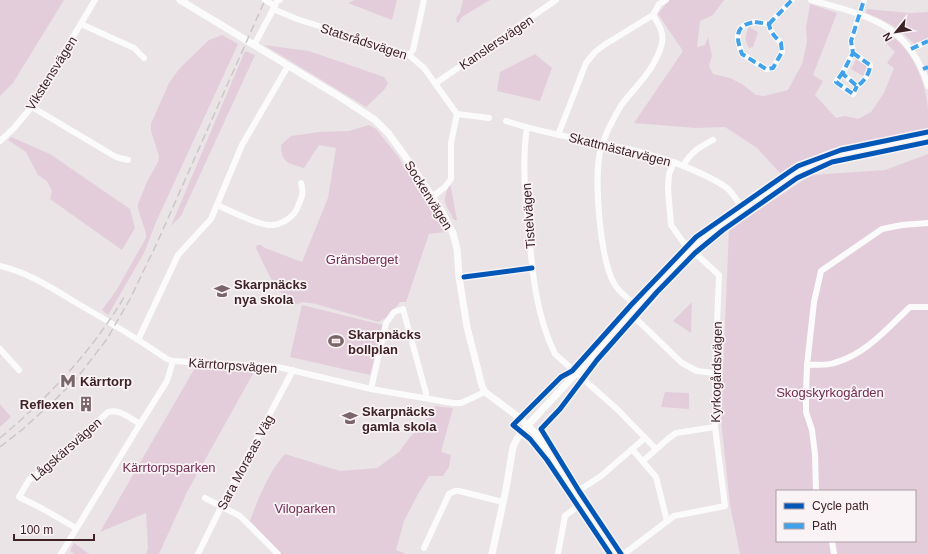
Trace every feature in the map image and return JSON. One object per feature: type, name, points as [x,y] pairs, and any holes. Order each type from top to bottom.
[{"type":"street","name":"Vikstensvägen","points":[[0,141],[14,128],[32,107],[95,0]]},
{"type":"street","name":"Sockenvägen","points":[[180,0],[340,97],[382,127],[407,159],[447,220],[456,240],[467,327],[482,386],[485,392]]},
{"type":"street","name":"Statsrådsvägen","points":[[265,0],[274,8],[296,19],[409,54],[424,68],[457,114]]},
{"type":"street","points":[[254,45],[278,1],[280,0]]},
{"type":"street","points":[[409,54],[413,50],[424,0]]},
{"type":"street","name":"Kanslersvägen","points":[[436,83],[547,3],[556,0]]},
{"type":"street","points":[[558,135],[586,63],[594,52],[653,16],[659,4],[666,0]]},
{"type":"street","points":[[769,24],[792,0]]},
{"type":"street","points":[[811,0],[860,15],[885,25],[906,42],[926,68],[928,86]]},
{"type":"street","points":[[854,53],[870,64],[870,68],[863,83],[857,86],[852,96],[836,82],[854,53],[852,41],[864,0]]},
{"type":"street","points":[[637,306],[616,287],[611,278],[604,254],[598,203],[598,177],[601,149],[620,107],[647,75],[659,53],[663,35],[662,30],[653,16]]},
{"type":"street","points":[[755,22],[769,24],[773,35],[781,43],[782,52],[772,68],[766,69],[742,54],[738,35],[739,30],[746,24],[755,22]]},
{"type":"street","points":[[81,24],[134,48],[144,58]]},
{"type":"street","points":[[911,49],[928,41]]},
{"type":"street","points":[[138,340],[178,255],[211,219],[242,145],[288,66]]},
{"type":"street","points":[[843,72],[844,75],[857,86]]},
{"type":"street","points":[[32,107],[116,157],[128,160]]},
{"type":"street","points":[[432,197],[445,187],[451,178],[451,143],[457,114],[489,118]]},
{"type":"street","name":"Skattmästarvägen","points":[[506,121],[527,128],[652,155],[674,162],[703,174],[727,189],[744,210]]},
{"type":"street","name":"Tistelvägen","points":[[527,128],[524,146],[526,204],[532,268],[542,322],[555,354],[617,408],[656,449]]},
{"type":"street","points":[[492,554],[513,447],[517,439],[528,425],[637,306],[701,240],[794,174],[824,160],[928,137]]},
{"type":"street","points":[[683,166],[690,154],[713,140]]},
{"type":"street","points":[[674,162],[669,174],[668,189],[672,225],[679,236],[692,249]]},
{"type":"street","points":[[217,205],[258,222],[270,225],[286,221],[297,210],[303,194],[301,183]]},
{"type":"street","points":[[816,490],[814,442],[806,412],[807,365],[814,302],[821,271],[882,229],[902,225],[928,223]]},
{"type":"street","name":"Kyrkogårdsvägen","points":[[667,521],[674,516],[725,506],[715,427],[715,373],[720,275],[692,249]]},
{"type":"street","name":"Kärrtorpsvägen","points":[[0,266],[35,278],[167,359],[278,367],[371,389],[453,403],[461,403],[485,392]]},
{"type":"street","points":[[807,365],[833,364],[851,357],[873,342],[910,308],[928,307]]},
{"type":"street","points":[[371,389],[386,323],[394,312],[403,309],[426,393],[426,398]]},
{"type":"street","points":[[631,314],[682,362],[697,371],[715,373]]},
{"type":"street","points":[[0,349],[19,370]]},
{"type":"street","points":[[61,554],[167,381],[173,360]]},
{"type":"street","name":"Sara Moræas Väg","points":[[198,554],[227,495],[293,370]]},
{"type":"street","points":[[485,392],[528,425],[538,437],[616,554]]},
{"type":"street","name":"Lågskärsvägen","points":[[76,528],[19,496],[29,480],[62,456],[106,413],[115,411],[140,424]]},
{"type":"street","points":[[643,461],[676,433],[715,427]]},
{"type":"street","points":[[575,493],[601,476],[645,438]]},
{"type":"street","points":[[624,554],[667,521],[656,477],[632,449]]},
{"type":"street","points":[[424,548],[448,494],[451,492],[459,491],[503,502]]},
{"type":"street","points":[[205,498],[240,516],[278,554]]},
{"type":"street","points":[[558,554],[565,516],[582,503]]},
{"type":"street","points":[[832,542],[834,554]]},
{"type":"green space","points":[[0,0],[64,0],[13,83],[0,96]]},
{"type":"green space","points":[[355,0],[397,0],[392,20],[348,3]]},
{"type":"green space","points":[[463,0],[490,0],[462,17],[457,23],[456,18],[460,13]]},
{"type":"green space","points":[[669,0],[724,0],[713,15],[700,21],[697,47],[705,45],[708,37],[712,56],[709,66],[713,74],[730,78],[742,84],[756,95],[764,96],[788,90],[802,64],[807,42],[806,28],[810,4],[837,13],[813,75],[823,81],[815,95],[836,118],[845,116],[858,119],[871,112],[884,93],[894,68],[887,63],[895,52],[881,38],[888,33],[904,48],[916,66],[926,97],[928,108],[928,129],[845,145],[828,150],[781,174],[757,148],[725,127],[696,128],[634,123],[683,51],[658,14]]},
{"type":"green space","points":[[867,9],[909,13],[928,12],[928,39],[914,44],[904,34],[892,26],[866,13]]},
{"type":"green space","points":[[749,27],[758,32],[753,47],[749,48],[746,38]]},
{"type":"green space","points":[[222,35],[238,44],[156,222],[144,253],[108,315],[102,310],[116,291],[146,238],[138,204],[147,182],[158,162],[159,156],[151,131],[151,124],[169,83],[180,68],[209,40]]},
{"type":"green space","points":[[264,45],[309,51],[384,77],[388,83],[384,90],[366,107]]},
{"type":"green space","points":[[245,51],[255,55],[181,216],[171,226]]},
{"type":"green space","points":[[535,54],[552,68],[540,101],[497,91],[500,72]]},
{"type":"green space","points":[[857,58],[869,65],[863,76],[851,69]]},
{"type":"green space","name":"Gränsberget","points":[[369,125],[376,129],[397,155],[446,232],[429,234],[406,302],[400,302],[388,317],[378,322],[316,304],[303,302],[290,306],[270,277],[256,248],[257,245],[261,245],[265,248],[302,262],[328,198],[336,148],[319,145],[304,168],[293,165],[284,159],[281,145],[291,136],[319,132],[349,131]]},
{"type":"green space","points":[[11,137],[50,154],[130,209],[135,228],[122,250],[50,199],[52,191],[47,181],[38,175],[26,152],[8,140]]},
{"type":"green space","name":"Skogskyrkogården","points":[[928,154],[928,554],[740,554],[730,505],[721,420],[729,230],[811,175],[885,170]]},
{"type":"green space","points":[[450,183],[457,220],[454,220],[445,202]]},
{"type":"green space","points":[[692,302],[691,333],[673,321]]},
{"type":"green space","name":"Skarpnäcks bollplan","points":[[302,305],[383,325],[370,375],[290,357]]},
{"type":"green space","name":"Kärrtorpsparken","points":[[196,366],[254,372],[187,492],[159,554],[146,554],[148,548],[146,513],[100,532]]},
{"type":"green space","points":[[665,392],[689,393],[689,409],[661,407]]},
{"type":"green space","points":[[0,404],[11,417],[0,427]]},
{"type":"green space","name":"Viloparken","points":[[433,406],[453,408],[441,452],[451,455],[449,467],[443,476],[429,476],[404,521],[396,550],[406,554],[281,554],[250,521],[269,477],[285,454],[340,471],[377,468],[399,452],[410,437],[422,425],[435,407]]},
{"type":"green space","points":[[74,543],[89,554],[75,554],[70,551]]},
{"type":"railway","points":[[0,447],[23,429],[77,378],[107,339],[130,299],[157,243],[265,0]]},
{"type":"railway","points":[[0,438],[36,406],[85,353],[100,334],[126,294]]},
{"type":"marked path","points":[[769,24],[792,0]]},
{"type":"marked path","points":[[853,53],[870,65],[866,77],[857,86],[844,75],[843,72],[853,53],[851,41],[864,0]]},
{"type":"marked path","points":[[755,22],[769,24],[772,32],[781,43],[782,52],[773,68],[766,69],[742,54],[738,33],[743,26],[755,22]]},
{"type":"marked path","points":[[911,49],[928,41]]},
{"type":"marked path","points":[[923,69],[928,67]]},
{"type":"marked path","points":[[843,72],[836,82],[853,94],[857,86]]},
{"type":"cycle path","points":[[610,554],[547,460],[530,439],[513,425],[561,377],[572,371],[631,305],[696,237],[798,166],[841,150],[928,132]]},
{"type":"cycle path","points":[[621,554],[579,491],[541,429],[560,409],[597,360],[657,292],[695,253],[723,230],[797,178],[832,162],[928,142]]},
{"type":"cycle path","points":[[464,277],[532,268]]},
{"type":"place","name":"Skarpnäcks nya skola","points":[[222,291]]},
{"type":"place","name":"Skarpnäcks bollplan","points":[[336,341]]},
{"type":"place","name":"Kärrtorp","points":[[68,381]]},
{"type":"place","name":"Reflexen","points":[[86,404]]},
{"type":"place","name":"Skarpnäcks gamla skola","points":[[350,418]]}]
